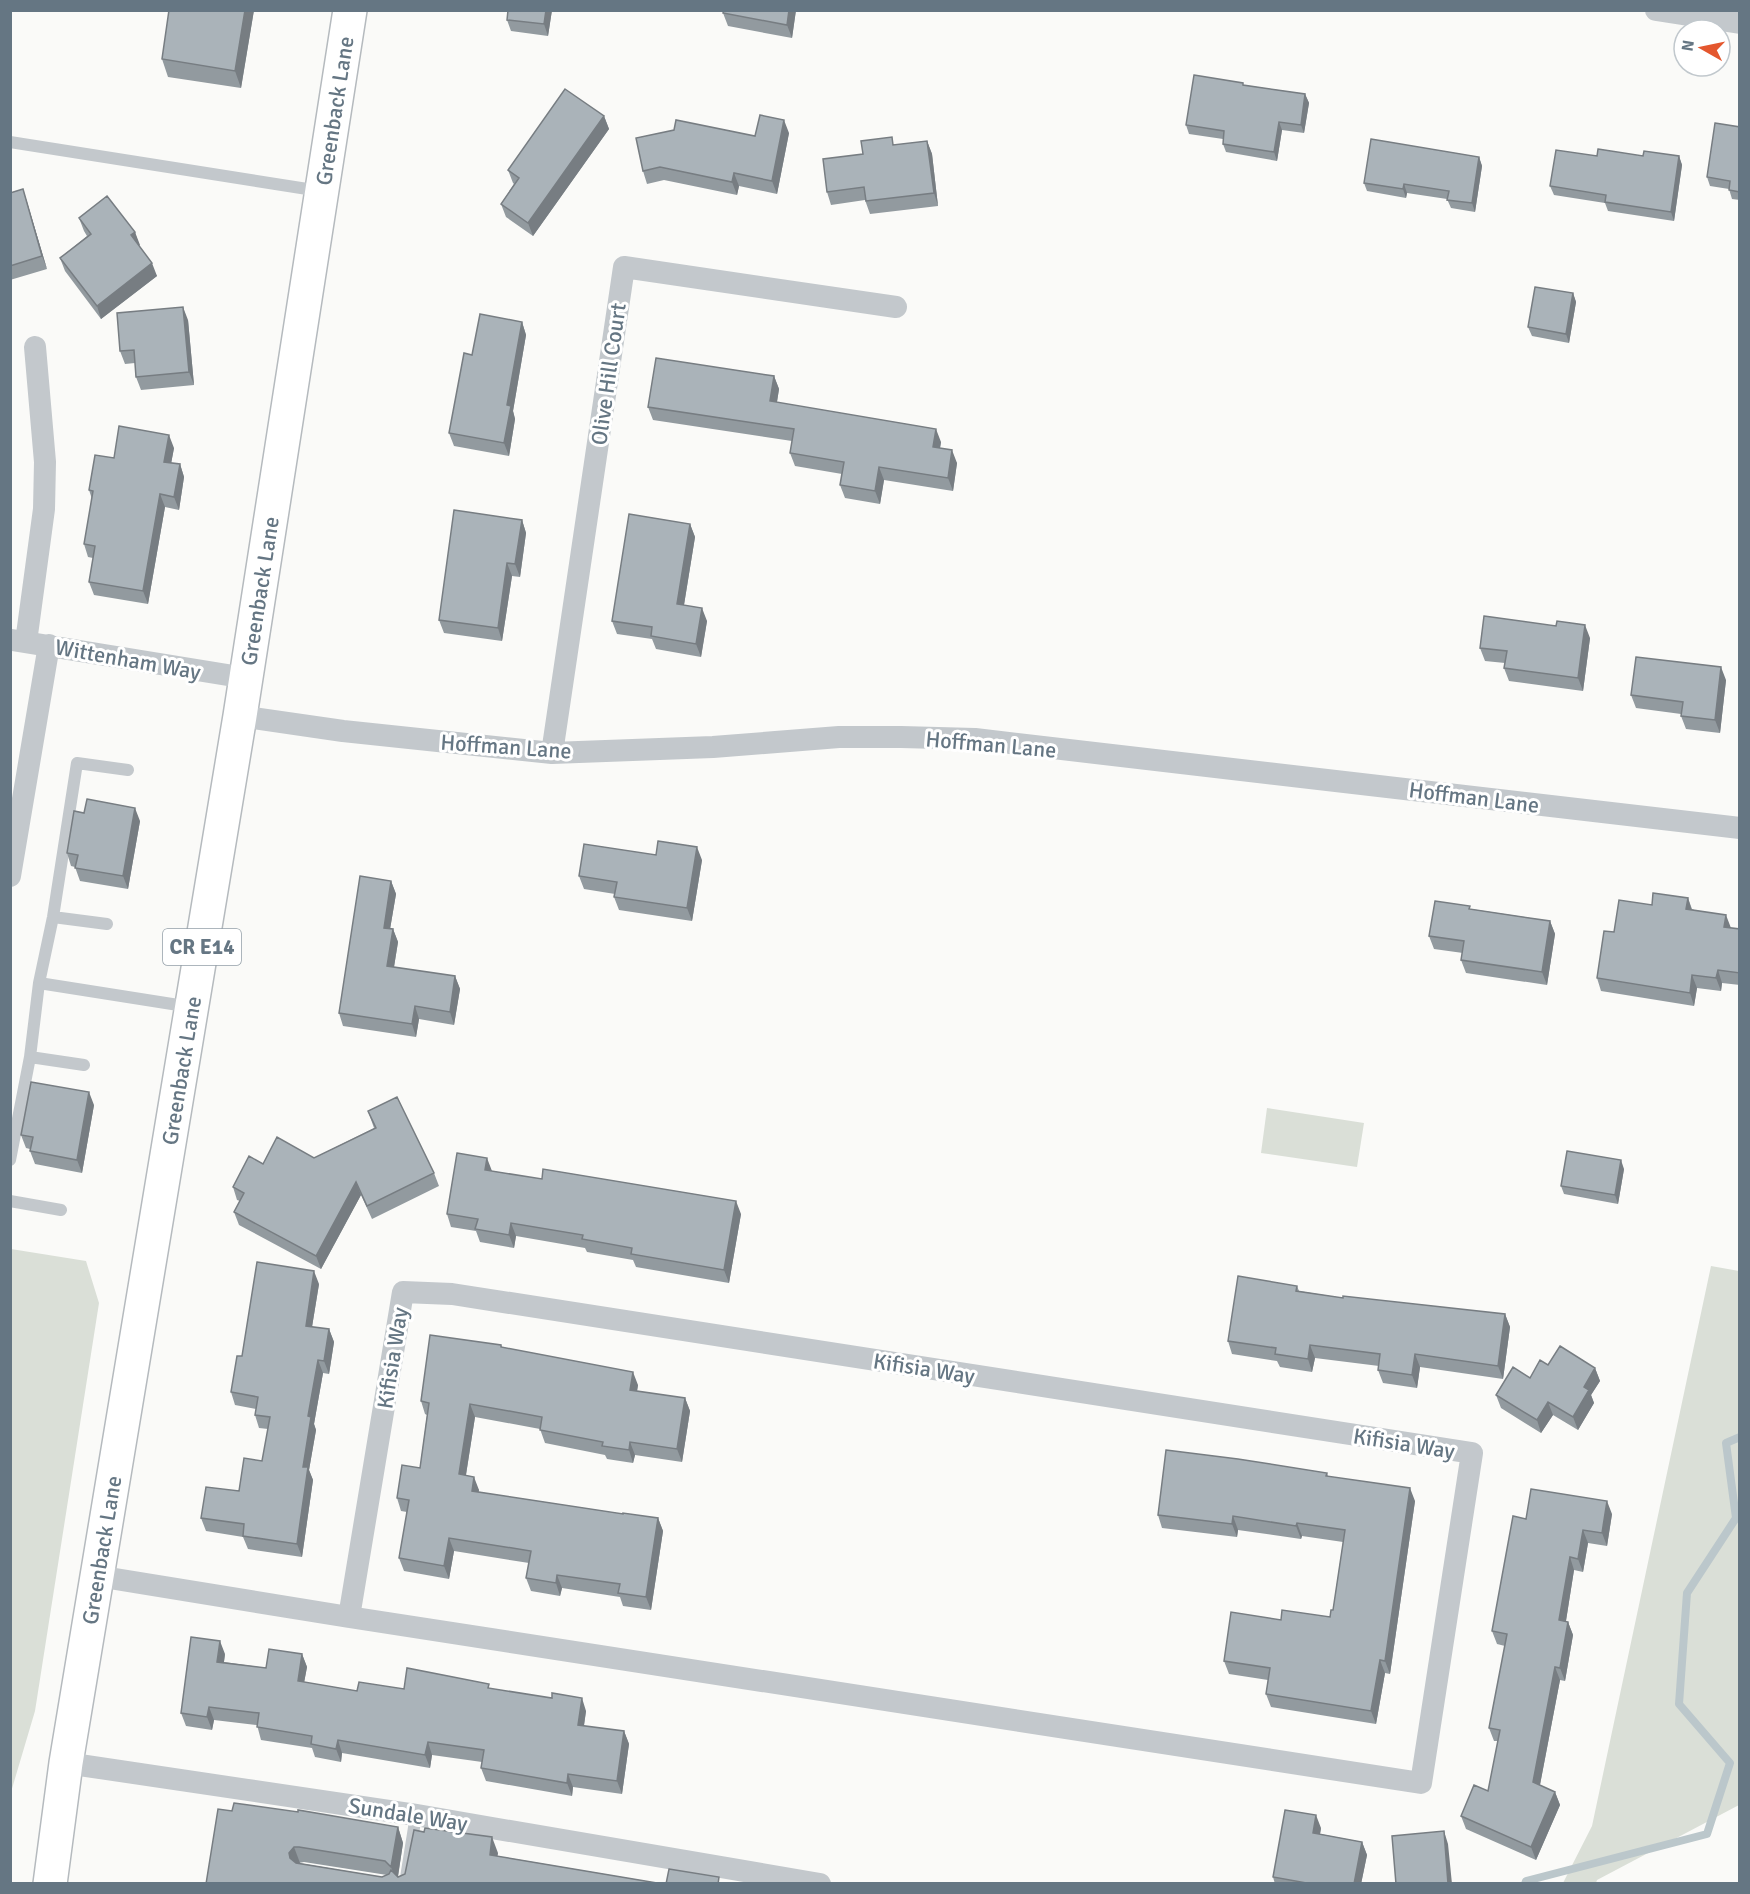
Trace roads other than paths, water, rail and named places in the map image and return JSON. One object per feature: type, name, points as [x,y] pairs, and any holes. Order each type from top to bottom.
[{"type":"main road","name":"Greenback Lane","points":[[50,1884],[66,1763],[240,716],[350,10]]},
{"type":"street","points":[[1656,10],[1740,23]]},
{"type":"street","name":"Olive Hill Court","points":[[552,753],[624,267],[896,307]]},
{"type":"street","points":[[18,641],[44,509],[45,462],[35,347]]},
{"type":"street","name":"Wittenham Way","points":[[18,641],[246,678]]},
{"type":"street","points":[[10,876],[15,818],[49,645]]},
{"type":"street","name":"Hoffman Lane","points":[[240,716],[343,731],[552,753],[713,747],[840,737],[975,739],[1740,828]]},
{"type":"street","name":"Kifisia Way","points":[[97,1576],[349,1617],[1421,1783],[1472,1453],[452,1294],[403,1292],[349,1617]]},
{"type":"street","name":"Sundale Way","points":[[66,1763],[416,1815],[747,1878],[820,1884]]},
{"type":"lane","points":[[10,141],[321,191]]},
{"type":"lane","points":[[10,1160],[30,1057],[39,983],[53,917],[77,763],[128,770]]},
{"type":"lane","points":[[53,917],[107,924]]},
{"type":"lane","points":[[39,983],[192,1008]]},
{"type":"lane","points":[[30,1057],[84,1065]]},
{"type":"lane","points":[[10,1201],[61,1210]]},
{"type":"lane","points":[[405,1884],[416,1815]]},
{"type":"waterway","points":[[1525,1884],[1526,1881],[1707,1834],[1730,1763],[1679,1704],[1687,1593],[1736,1518],[1726,1443],[1740,1437]]}]
